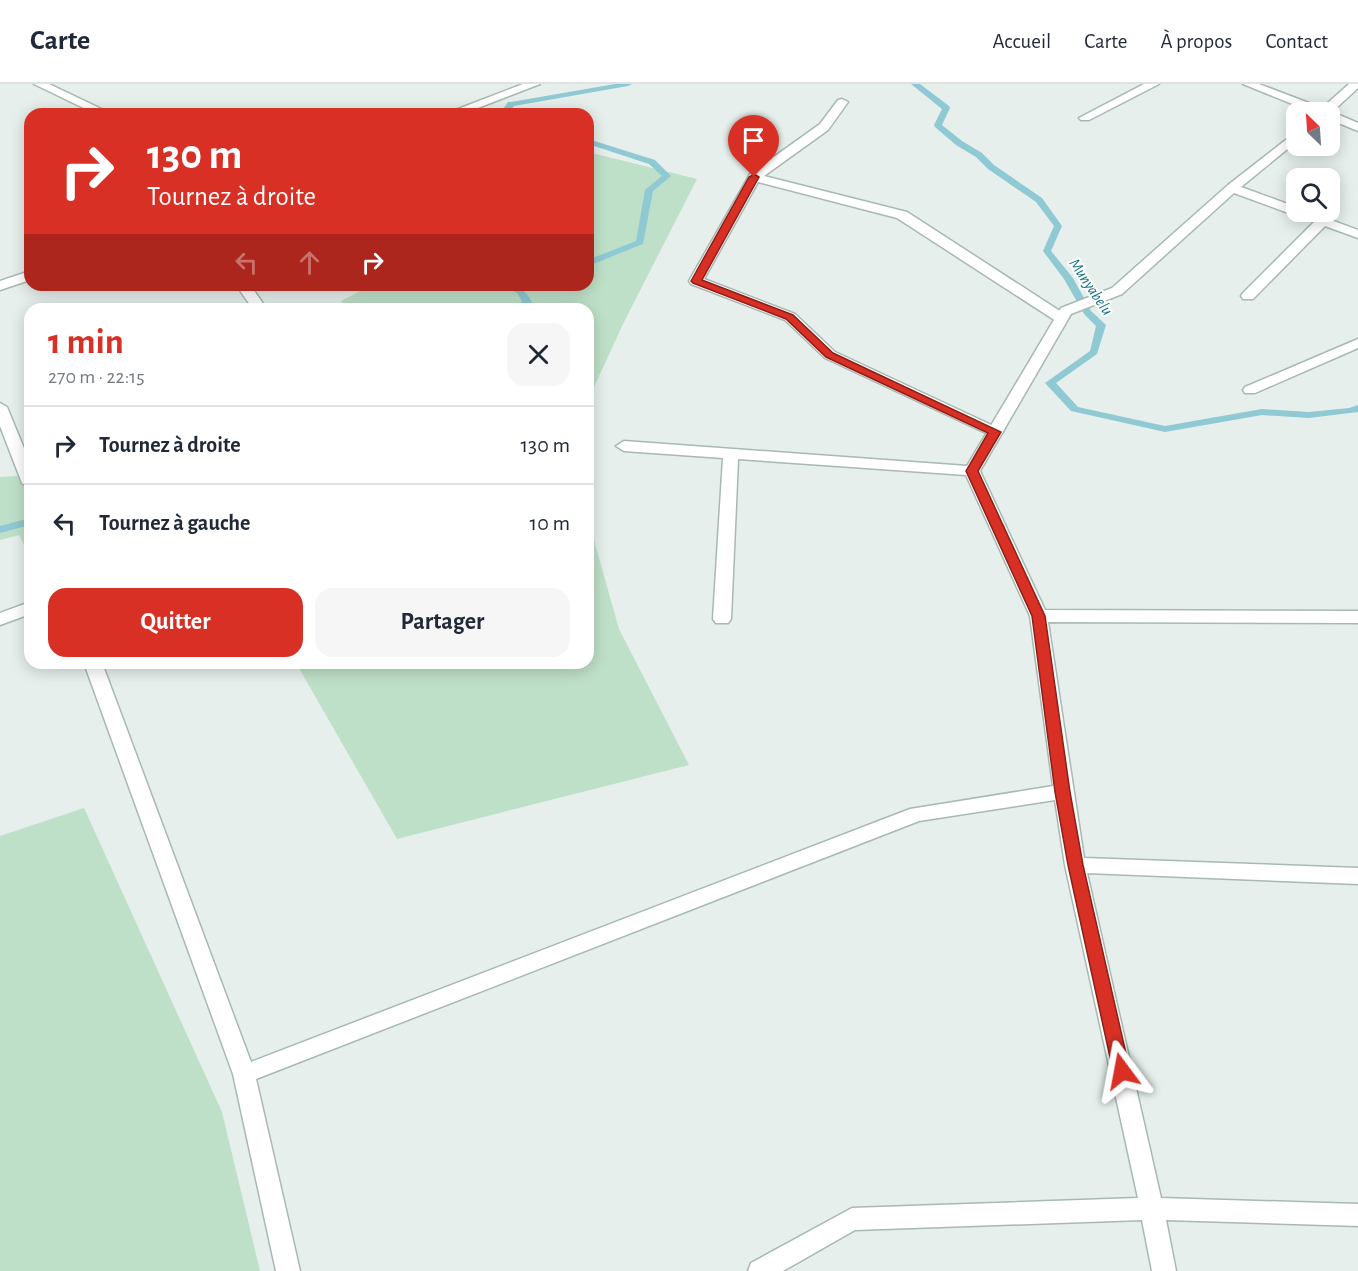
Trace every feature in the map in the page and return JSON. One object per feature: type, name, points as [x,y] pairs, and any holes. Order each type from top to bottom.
[{"type":"street","points":[[40,84],[93,108]]},
{"type":"street","points":[[468,108],[534,84]]},
{"type":"street","points":[[1085,118],[1153,84]]},
{"type":"street","points":[[1250,84],[1297,102]]},
{"type":"street","points":[[1335,102],[1356,84]]},
{"type":"street","points":[[842,102],[824,127],[754,177],[696,281],[790,317],[830,355],[995,432]]},
{"type":"street","points":[[1340,120],[1358,127]]},
{"type":"street","points":[[972,471],[1064,315],[1117,291],[1232,188],[1286,144]]},
{"type":"street","points":[[754,177],[902,215],[1064,315]]},
{"type":"street","points":[[1232,188],[1286,207]]},
{"type":"street","points":[[1248,296],[1322,222]]},
{"type":"street","points":[[1326,222],[1358,234]]},
{"type":"street","points":[[0,286],[24,277]]},
{"type":"street","points":[[1250,390],[1358,343]]},
{"type":"street","points":[[0,407],[24,468]]},
{"type":"street","points":[[624,446],[972,471]]},
{"type":"street","points":[[722,619],[731,453]]},
{"type":"street","points":[[972,471],[1039,616],[1075,865],[1164,1271]]},
{"type":"street","points":[[0,619],[24,610]]},
{"type":"street","points":[[1039,616],[1358,617]]},
{"type":"street","points":[[95,669],[244,1074],[288,1271]]},
{"type":"street","points":[[244,1074],[917,814],[1063,792]]},
{"type":"street","points":[[1075,865],[1358,876]]},
{"type":"street","points":[[760,1271],[852,1219],[1152,1209],[1358,1215]]},
{"type":"green space","points":[[594,153],[697,179],[624,322],[594,387],[594,303],[342,303],[341,301],[360,291],[594,291]]},
{"type":"green space","points":[[24,475],[24,545],[19,535],[0,540],[0,477]]},
{"type":"green space","points":[[594,540],[619,629],[689,765],[397,839],[299,669],[594,669]]},
{"type":"green space","points":[[84,808],[222,1112],[260,1271],[0,1271],[0,836]]},
{"type":"waterway","points":[[508,108],[511,104],[628,84]]},
{"type":"waterway","name":"Munyabelu","points":[[915,84],[946,108],[938,125],[959,143],[979,155],[991,167],[1039,200],[1058,226],[1047,251],[1068,278],[1087,312],[1101,325],[1094,352],[1050,383],[1075,409],[1165,429],[1262,412],[1309,415],[1351,411],[1358,408]]},
{"type":"waterway","points":[[594,143],[652,162],[667,176],[649,190],[640,242],[594,261]]},
{"type":"waterway","points":[[521,291],[526,303]]},
{"type":"waterway","points":[[0,530],[24,523]]},
{"type":"route","points":[[754,177],[696,281],[790,317],[830,355],[995,432],[972,471],[1039,616],[1075,865],[1122,1071]]}]
